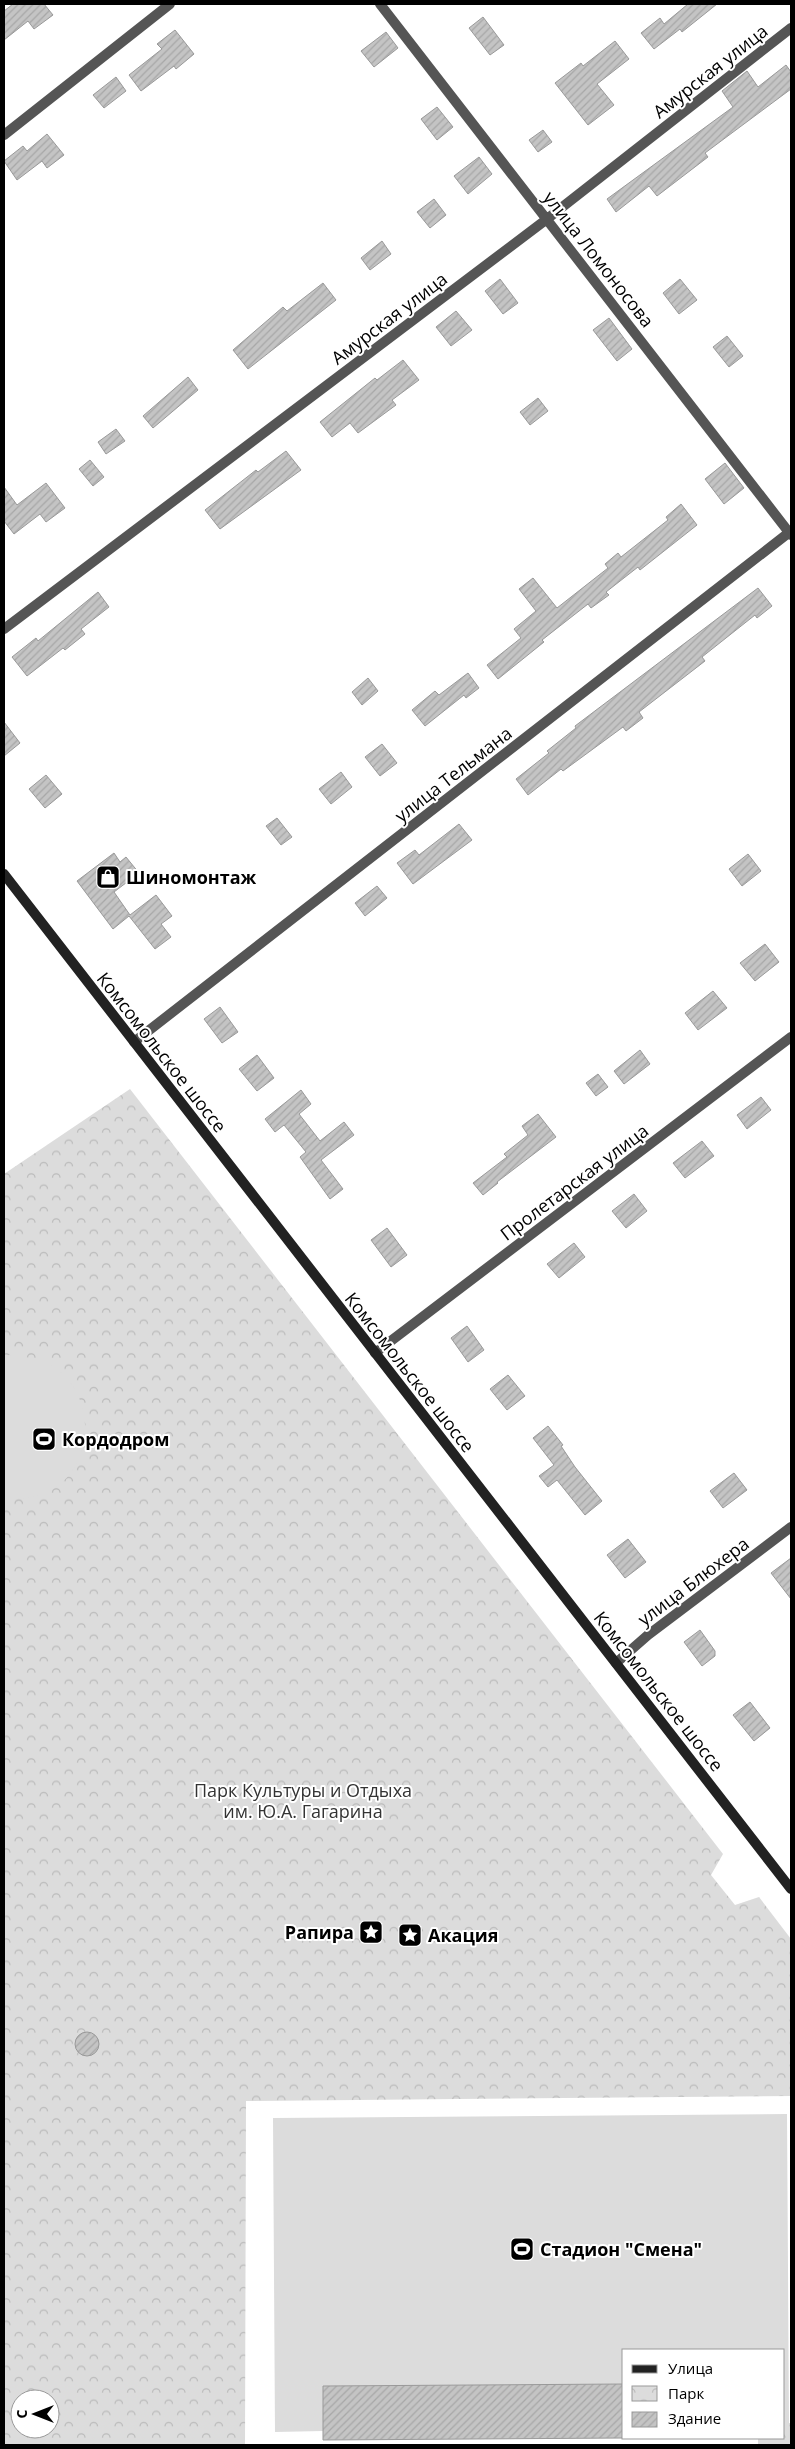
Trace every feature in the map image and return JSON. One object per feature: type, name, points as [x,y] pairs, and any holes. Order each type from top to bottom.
[{"type":"main road","name":"Комсомольское шоссе","points":[[4,874],[791,1889]]},
{"type":"street","points":[[4,135],[170,4]]},
{"type":"street","name":"улица Ломоносова","points":[[380,4],[791,533]]},
{"type":"street","name":"Амурская улица","points":[[4,629],[547,219],[791,28]]},
{"type":"street","name":"улица Тельмана","points":[[134,1042],[791,533]]},
{"type":"street","name":"Пролетарская улица","points":[[375,1353],[791,1037]]},
{"type":"street","name":"улица Блюхера","points":[[616,1663],[648,1635],[791,1527]]},
{"type":"green space","name":"Парк Культуры и Отдыха им. Ю.А. Гагарина","points":[[130,1089],[723,1854],[711,1875],[735,1905],[759,1897],[791,1939],[791,2096],[246,2101],[245,2445],[4,2445],[4,1174]]},
{"type":"green space","name":"Кордодром","points":[[9,1355],[26,1357],[53,1366],[70,1382],[80,1401],[85,1421],[84,1442],[77,1462],[66,1479],[49,1492],[27,1498],[4,1498],[4,1357]]},
{"type":"green space","name":"Стадион \"Смена\"","points":[[787,2114],[789,2423],[785,2423],[785,2349],[622,2349],[622,2384],[323,2386],[323,2431],[275,2432],[273,2118]]},
{"type":"green space","points":[[785,2423],[791,2423],[791,2445],[758,2445],[758,2439],[785,2439]]},
{"type":"building","points":[[13,4],[44,4],[53,15],[34,29],[28,21],[4,40],[4,11]]},
{"type":"building","points":[[688,4],[717,4],[682,32],[680,29],[654,49],[641,33],[660,18],[664,24]]},
{"type":"building","points":[[483,17],[504,45],[490,55],[469,28]]},
{"type":"building","points":[[175,30],[194,54],[176,69],[174,66],[141,91],[129,75],[162,49],[157,44]]},
{"type":"building","points":[[386,32],[398,48],[374,67],[361,51]]},
{"type":"building","points":[[615,41],[629,59],[597,84],[614,105],[588,125],[555,83],[581,63],[583,66]]},
{"type":"building","points":[[786,65],[791,72],[791,89],[705,153],[708,157],[657,196],[649,186],[616,212],[607,199],[733,107],[722,91],[747,71],[758,87]]},
{"type":"building","points":[[116,77],[126,91],[104,108],[93,95]]},
{"type":"building","points":[[437,107],[453,127],[437,140],[421,119]]},
{"type":"building","points":[[543,130],[552,142],[538,152],[529,140]]},
{"type":"building","points":[[47,134],[64,155],[47,168],[42,161],[17,180],[4,161],[23,146],[27,151]]},
{"type":"building","points":[[479,157],[492,174],[468,194],[454,176]]},
{"type":"building","points":[[434,199],[446,215],[430,228],[417,212]]},
{"type":"building","points":[[382,241],[391,254],[370,270],[361,258]]},
{"type":"building","points":[[500,279],[518,303],[503,314],[485,291]]},
{"type":"building","points":[[680,279],[697,300],[679,314],[663,293]]},
{"type":"building","points":[[323,283],[336,300],[248,369],[233,350],[283,307],[287,311]]},
{"type":"building","points":[[456,311],[472,330],[451,346],[436,327]]},
{"type":"building","points":[[609,318],[632,349],[617,361],[593,330]]},
{"type":"building","points":[[727,336],[743,356],[729,367],[713,347]]},
{"type":"building","points":[[403,360],[419,380],[392,400],[396,405],[358,433],[350,423],[332,437],[320,422],[375,378],[377,380]]},
{"type":"building","points":[[188,377],[198,390],[153,428],[143,416]]},
{"type":"building","points":[[538,398],[548,411],[530,425],[520,412]]},
{"type":"building","points":[[116,429],[125,441],[106,454],[98,442]]},
{"type":"building","points":[[286,451],[301,470],[220,529],[205,510],[256,470],[258,472]]},
{"type":"building","points":[[90,460],[104,477],[93,486],[79,469]]},
{"type":"building","points":[[725,463],[744,488],[724,504],[705,479]]},
{"type":"building","points":[[46,483],[65,508],[46,522],[40,514],[14,534],[4,521],[4,487],[17,505]]},
{"type":"building","points":[[681,504],[697,525],[640,570],[638,567],[606,592],[609,595],[591,608],[588,604],[542,640],[544,642],[498,679],[487,665],[521,638],[514,629],[536,611],[519,589],[533,578],[557,608],[608,568],[605,564],[618,553],[621,557],[668,520],[666,517]]},
{"type":"building","points":[[758,588],[772,606],[757,618],[755,615],[702,657],[705,661],[639,712],[643,718],[626,731],[623,727],[563,771],[561,769],[528,795],[516,779],[549,753],[547,751],[576,728],[575,726]]},
{"type":"building","points":[[98,592],[109,607],[81,629],[85,634],[65,650],[63,648],[27,676],[12,657],[36,638],[38,641]]},
{"type":"building","points":[[468,673],[479,688],[466,698],[464,695],[425,726],[412,710],[435,691],[439,695]]},
{"type":"building","points":[[368,678],[378,691],[362,705],[352,692]]},
{"type":"building","points":[[4,722],[20,743],[4,756]]},
{"type":"building","points":[[382,744],[397,763],[380,776],[365,757]]},
{"type":"building","points":[[341,772],[352,787],[331,804],[319,789]]},
{"type":"building","points":[[46,775],[62,794],[45,808],[29,789]]},
{"type":"building","points":[[277,818],[292,837],[281,845],[266,826]]},
{"type":"building","points":[[459,824],[472,840],[413,884],[397,863],[415,850],[419,855]]},
{"type":"building","points":[[114,853],[120,862],[126,857],[139,873],[114,892],[130,915],[156,895],[172,916],[161,924],[171,937],[155,949],[129,916],[113,929],[77,881]]},
{"type":"building","points":[[748,854],[761,871],[742,886],[729,869]]},
{"type":"building","points":[[377,886],[387,898],[365,916],[355,903]]},
{"type":"building","points":[[765,944],[779,962],[755,981],[740,963]]},
{"type":"building","points":[[713,991],[727,1008],[698,1030],[685,1013]]},
{"type":"building","points":[[220,1007],[238,1032],[222,1043],[204,1019]]},
{"type":"building","points":[[640,1050],[650,1064],[624,1084],[614,1071]]},
{"type":"building","points":[[257,1055],[274,1078],[257,1091],[239,1069]]},
{"type":"building","points":[[598,1074],[608,1087],[596,1096],[586,1083]]},
{"type":"building","points":[[301,1090],[311,1104],[299,1114],[320,1141],[344,1122],[354,1135],[321,1160],[343,1189],[330,1199],[300,1157],[306,1152],[284,1125],[275,1132],[265,1119]]},
{"type":"building","points":[[761,1097],[771,1110],[747,1129],[737,1115]]},
{"type":"building","points":[[538,1114],[556,1137],[483,1195],[473,1183],[507,1157],[504,1154],[528,1135],[522,1126]]},
{"type":"building","points":[[702,1141],[714,1156],[685,1178],[673,1163]]},
{"type":"building","points":[[634,1194],[647,1211],[626,1228],[612,1211]]},
{"type":"building","points":[[387,1228],[407,1255],[391,1267],[371,1240]]},
{"type":"building","points":[[574,1243],[585,1257],[559,1278],[547,1264]]},
{"type":"building","points":[[467,1326],[484,1350],[468,1362],[451,1338]]},
{"type":"building","points":[[508,1375],[525,1396],[507,1410],[490,1389]]},
{"type":"building","points":[[548,1426],[563,1445],[561,1446],[575,1467],[602,1501],[585,1515],[557,1480],[548,1487],[539,1476],[554,1465],[533,1438]]},
{"type":"building","points":[[734,1473],[747,1490],[723,1508],[710,1491]]},
{"type":"building","points":[[628,1539],[646,1562],[625,1578],[607,1555]]},
{"type":"building","points":[[791,1558],[791,1599],[771,1573]]},
{"type":"building","points":[[700,1630],[715,1651],[715,1656],[702,1666],[684,1642]]},
{"type":"building","points":[[750,1702],[770,1728],[754,1741],[733,1715]]},
{"type":"building","points":[[87,2032],[95,2036],[99,2044],[95,2052],[87,2056],[79,2052],[75,2044],[79,2036]]},
{"type":"building","points":[[622,2384],[622,2438],[323,2440],[323,2386]]},
{"type":"place","name":"Шиномонтаж","points":[[108,877]]},
{"type":"place","name":"Кордодром","points":[[44,1439]]},
{"type":"place","name":"Рапира","points":[[371,1932]]},
{"type":"place","name":"Акация","points":[[410,1935]]},
{"type":"place","name":"Стадион \"Смена\"","points":[[522,2249]]}]
